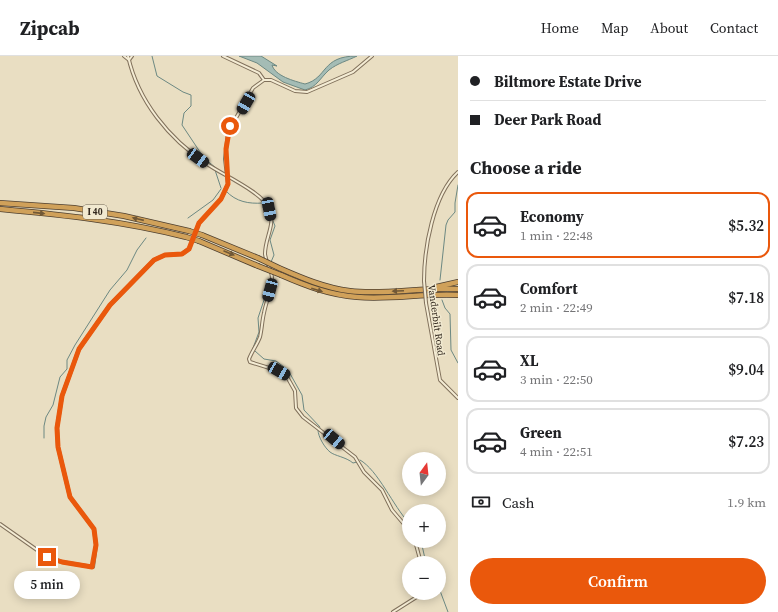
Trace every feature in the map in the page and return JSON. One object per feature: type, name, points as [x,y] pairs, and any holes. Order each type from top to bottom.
[{"type":"highway","name":"I 40","points":[[0,203],[74,208],[124,216],[202,235],[318,284],[349,291],[371,292],[458,289]]},
{"type":"highway","name":"I 40","points":[[0,209],[108,220],[145,226],[199,241],[316,290],[352,297],[458,295]]},
{"type":"highway","points":[[426,289],[458,282]]},
{"type":"street","points":[[124,56],[129,60]]},
{"type":"street","points":[[128,56],[144,98],[161,123],[189,152],[258,195],[269,209],[271,229],[267,237],[265,252],[273,279],[264,312],[260,337],[249,358],[250,362],[279,371],[286,375],[295,391],[296,408],[303,416],[355,457],[364,472],[382,490],[392,510],[402,522]]},
{"type":"street","points":[[129,60],[132,56]]},
{"type":"street","points":[[223,56],[259,73],[264,80]]},
{"type":"street","points":[[0,524],[47,557],[62,562],[92,567],[96,545],[94,529],[70,497],[57,437],[62,396],[79,349],[110,305],[149,264],[158,257],[182,254],[189,249],[199,223],[221,199],[228,184],[226,140],[230,126],[253,88],[264,80],[271,80],[295,91],[307,92],[353,72],[372,56]]},
{"type":"street","points":[[219,171],[224,170],[226,166]]},
{"type":"street","name":"Vanderbilt Road","points":[[458,172],[446,188],[431,226],[426,244],[424,282],[426,303],[440,380],[458,398]]},
{"type":"street","points":[[393,612],[412,600]]},
{"type":"water","points":[[239,56],[261,56],[277,66],[272,65],[281,75],[305,84],[318,77],[331,63],[345,57],[357,56],[332,68],[313,87],[305,90],[283,82],[257,63]]},
{"type":"waterway","points":[[152,56],[157,76],[183,92],[191,95],[191,106],[184,113],[182,125],[204,158],[216,168]]},
{"type":"waterway","points":[[215,170],[221,188]]},
{"type":"waterway","points":[[440,280],[446,225],[448,220],[455,212],[458,185]]},
{"type":"waterway","points":[[188,218],[213,200],[221,189]]},
{"type":"waterway","points":[[226,191],[234,198],[243,202],[263,203],[263,208],[268,212],[267,218],[270,221]]},
{"type":"waterway","points":[[271,262],[274,255],[270,240],[275,226],[273,221]]},
{"type":"waterway","points":[[44,438],[46,417],[53,405],[60,377],[67,369],[67,360],[110,290],[127,270],[137,250],[146,238]]},
{"type":"waterway","points":[[253,348],[259,332],[258,318],[271,279]]},
{"type":"waterway","points":[[442,300],[445,308],[450,314],[451,350],[458,363]]},
{"type":"waterway","points":[[255,351],[264,359],[276,361],[288,370],[302,395],[304,410],[320,427]]},
{"type":"waterway","points":[[318,430],[322,442],[330,452],[353,463],[357,462]]},
{"type":"waterway","points":[[360,460],[373,472],[402,514]]},
{"type":"waterway","points":[[423,548],[424,556]]},
{"type":"waterway","points":[[444,600],[448,612]]},
{"type":"route","points":[[47,557],[56,561],[92,567],[95,558],[96,538],[94,529],[70,497],[57,437],[62,396],[79,349],[110,305],[149,264],[158,257],[182,254],[189,249],[199,223],[221,199],[228,184],[226,149],[230,126]]}]
